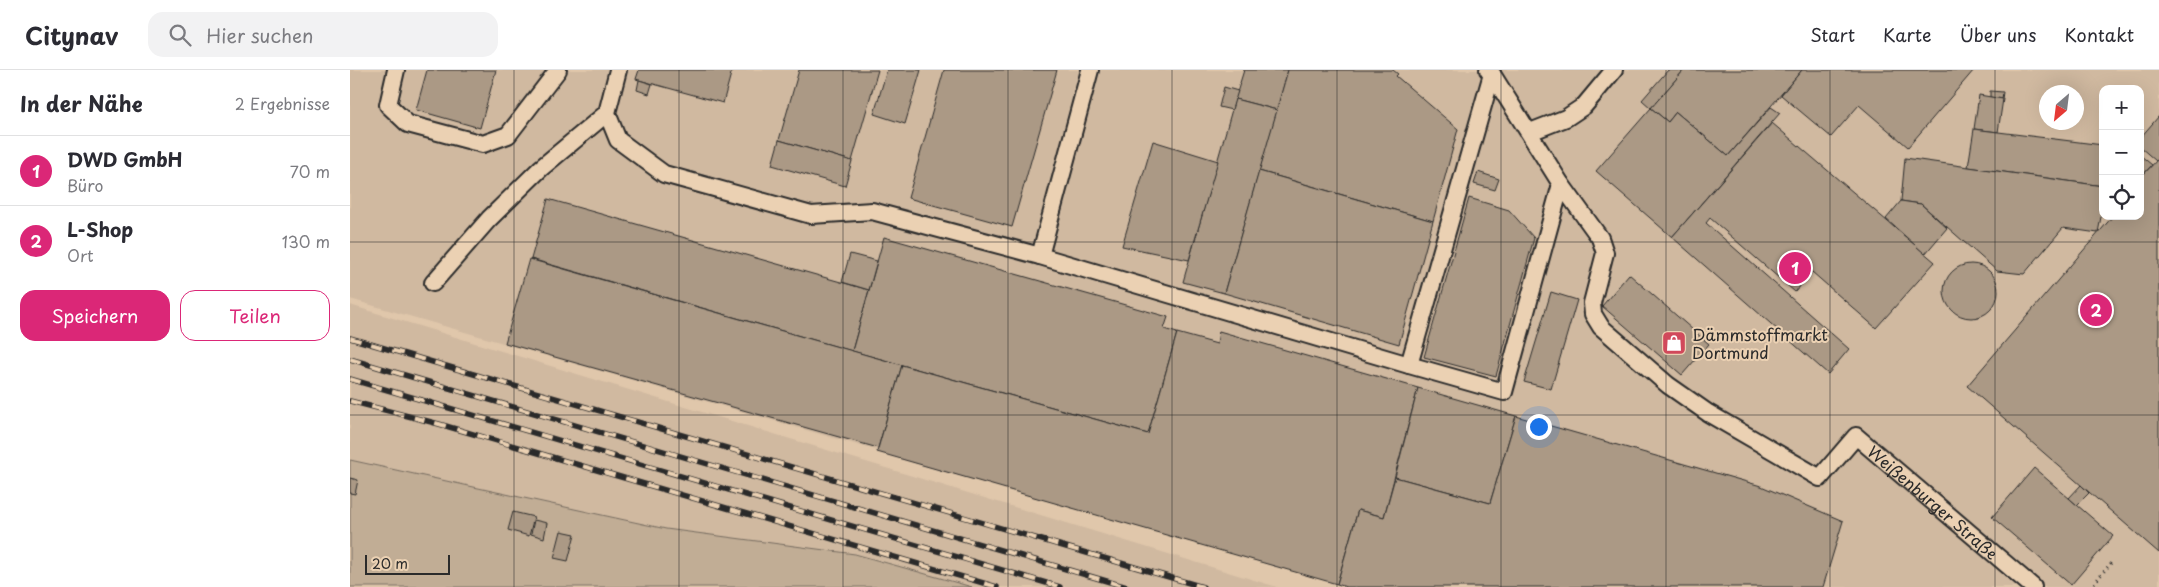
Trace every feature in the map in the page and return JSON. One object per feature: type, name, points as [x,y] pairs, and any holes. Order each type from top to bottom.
[{"type":"lane","points":[[396,70],[388,105],[408,124],[483,144],[508,135],[558,70]]},
{"type":"lane","points":[[433,284],[489,219],[534,174],[607,113],[618,70]]},
{"type":"lane","points":[[1040,256],[1090,70]]},
{"type":"lane","points":[[1530,132],[1566,118],[1584,106],[1614,70]]},
{"type":"lane","points":[[607,113],[618,140],[664,174],[811,215],[872,211],[1040,256],[1504,392],[1561,184],[1530,132],[1490,72]]},
{"type":"lane","points":[[1409,365],[1490,72]]},
{"type":"lane","name":"Weißenburger Straße","points":[[1561,184],[1600,238],[1605,253],[1592,303],[1593,314],[1602,327],[1668,385],[1708,413],[1820,478],[1856,436],[2033,587]]},
{"type":"path","points":[[2091,587],[2111,563]]},
{"type":"shaded area","points":[[350,70],[2159,70],[2159,587],[1352,587],[350,299]]},
{"type":"shaded area","points":[[350,305],[1277,587],[966,587],[855,554],[666,529],[350,460]]},
{"type":"shaded area","points":[[350,460],[666,529],[855,554],[972,587],[350,587]]},
{"type":"building","points":[[427,70],[496,70],[480,128],[416,110]]},
{"type":"building","points":[[639,70],[732,70],[723,103],[636,79]]},
{"type":"building","points":[[799,70],[878,70],[852,161],[779,140]]},
{"type":"building","points":[[887,70],[921,70],[905,124],[874,114]]},
{"type":"building","points":[[944,70],[1057,70],[1012,227],[908,198]]},
{"type":"building","points":[[1244,70],[1288,70],[1277,110],[1235,99]]},
{"type":"building","points":[[1288,70],[1393,70],[1398,74],[1396,76],[1458,129],[1433,221],[1259,171]]},
{"type":"building","points":[[1668,70],[1684,70],[1651,108],[1642,100]]},
{"type":"building","points":[[1684,70],[1802,70],[1728,156],[1676,112],[1668,122],[1651,108]]},
{"type":"building","points":[[1802,70],[1974,70],[1908,147],[1859,105],[1831,137],[1781,95]]},
{"type":"building","points":[[639,80],[652,84],[649,94],[637,90]]},
{"type":"building","points":[[1224,87],[1238,91],[1232,110],[1219,107]]},
{"type":"building","points":[[1990,91],[2003,92],[2002,99],[1990,97]]},
{"type":"building","points":[[1979,95],[2003,99],[1998,132],[1974,129]]},
{"type":"building","points":[[1235,99],[1277,110],[1224,293],[1183,282]]},
{"type":"building","points":[[1771,107],[1780,113],[1672,237],[1596,171],[1651,108],[1668,122],[1676,112],[1728,156]]},
{"type":"building","points":[[2159,116],[2159,158],[2156,161],[2144,150],[2144,133]]},
{"type":"building","points":[[1772,123],[1935,262],[1876,328],[1812,272],[1795,292],[1710,218],[1706,223],[1849,349],[1828,374],[1672,237]]},
{"type":"building","points":[[1974,129],[2099,145],[2099,185],[1968,167]]},
{"type":"building","points":[[779,140],[852,161],[845,186],[772,165]]},
{"type":"building","points":[[1153,141],[1218,161],[1189,260],[1122,246]]},
{"type":"building","points":[[1905,158],[2099,185],[2100,220],[2098,233],[2063,228],[2024,274],[1997,271],[1921,204],[1901,201]]},
{"type":"building","points":[[2144,158],[2152,165],[2144,174]]},
{"type":"building","points":[[2159,158],[2159,553],[1967,386],[2110,220],[2144,220],[2144,174]]},
{"type":"building","points":[[1259,171],[1433,221],[1399,344],[1224,293]]},
{"type":"building","points":[[1478,172],[1499,179],[1495,190],[1474,184]]},
{"type":"building","points":[[1469,198],[1509,210],[1534,238],[1496,376],[1424,357]]},
{"type":"building","points":[[548,199],[869,290],[852,351],[531,259]]},
{"type":"building","points":[[1901,201],[1921,204],[1947,228],[1925,254],[1886,219]]},
{"type":"building","points":[[884,237],[1168,317],[1164,329],[1177,333],[1148,434],[852,351]]},
{"type":"building","points":[[850,254],[877,261],[869,290],[842,282]]},
{"type":"building","points":[[529,259],[902,365],[878,448],[505,343]]},
{"type":"building","points":[[1971,264],[1981,266],[1990,272],[1996,281],[1998,291],[1996,301],[1990,310],[1981,316],[1971,318],[1961,316],[1952,310],[1946,301],[1944,291],[1946,281],[1952,272],[1961,266]]},
{"type":"building","points":[[1629,274],[1709,344],[1682,375],[1602,306]]},
{"type":"building","points":[[1551,292],[1577,300],[1551,389],[1524,382]]},
{"type":"building","points":[[1219,331],[1418,388],[1384,517],[1358,510],[1337,584],[877,452],[902,365],[1148,434],[1177,333],[1217,344]]},
{"type":"building","points":[[1418,388],[1516,416],[1490,503],[1395,477]]},
{"type":"building","points":[[1516,416],[1761,486],[1843,521],[1823,587],[1346,587],[1337,584],[1358,510],[1384,517],[1395,477],[1490,503]]},
{"type":"building","points":[[2034,468],[2113,536],[2071,585],[1992,517]]},
{"type":"building","points":[[350,478],[358,480],[355,494],[350,493]]},
{"type":"building","points":[[2081,485],[2089,493],[2077,505],[2069,498]]},
{"type":"building","points":[[513,512],[534,517],[529,536],[508,530]]},
{"type":"building","points":[[534,520],[547,523],[544,538],[531,534]]},
{"type":"building","points":[[561,531],[575,534],[568,561],[554,558]]},
{"type":"railway","points":[[350,338],[1203,587]]},
{"type":"railway","points":[[350,359],[1127,587]]},
{"type":"railway","points":[[350,379],[1060,587]]},
{"type":"railway","points":[[350,401],[439,424],[997,587]]},
{"type":"place","name":"DWD GmbH","points":[[1795,268]]},
{"type":"place","name":"L-Shop","points":[[2096,310]]},
{"type":"place","name":"Dämmstoffmarkt Dortmund","points":[[1674,343]]}]
